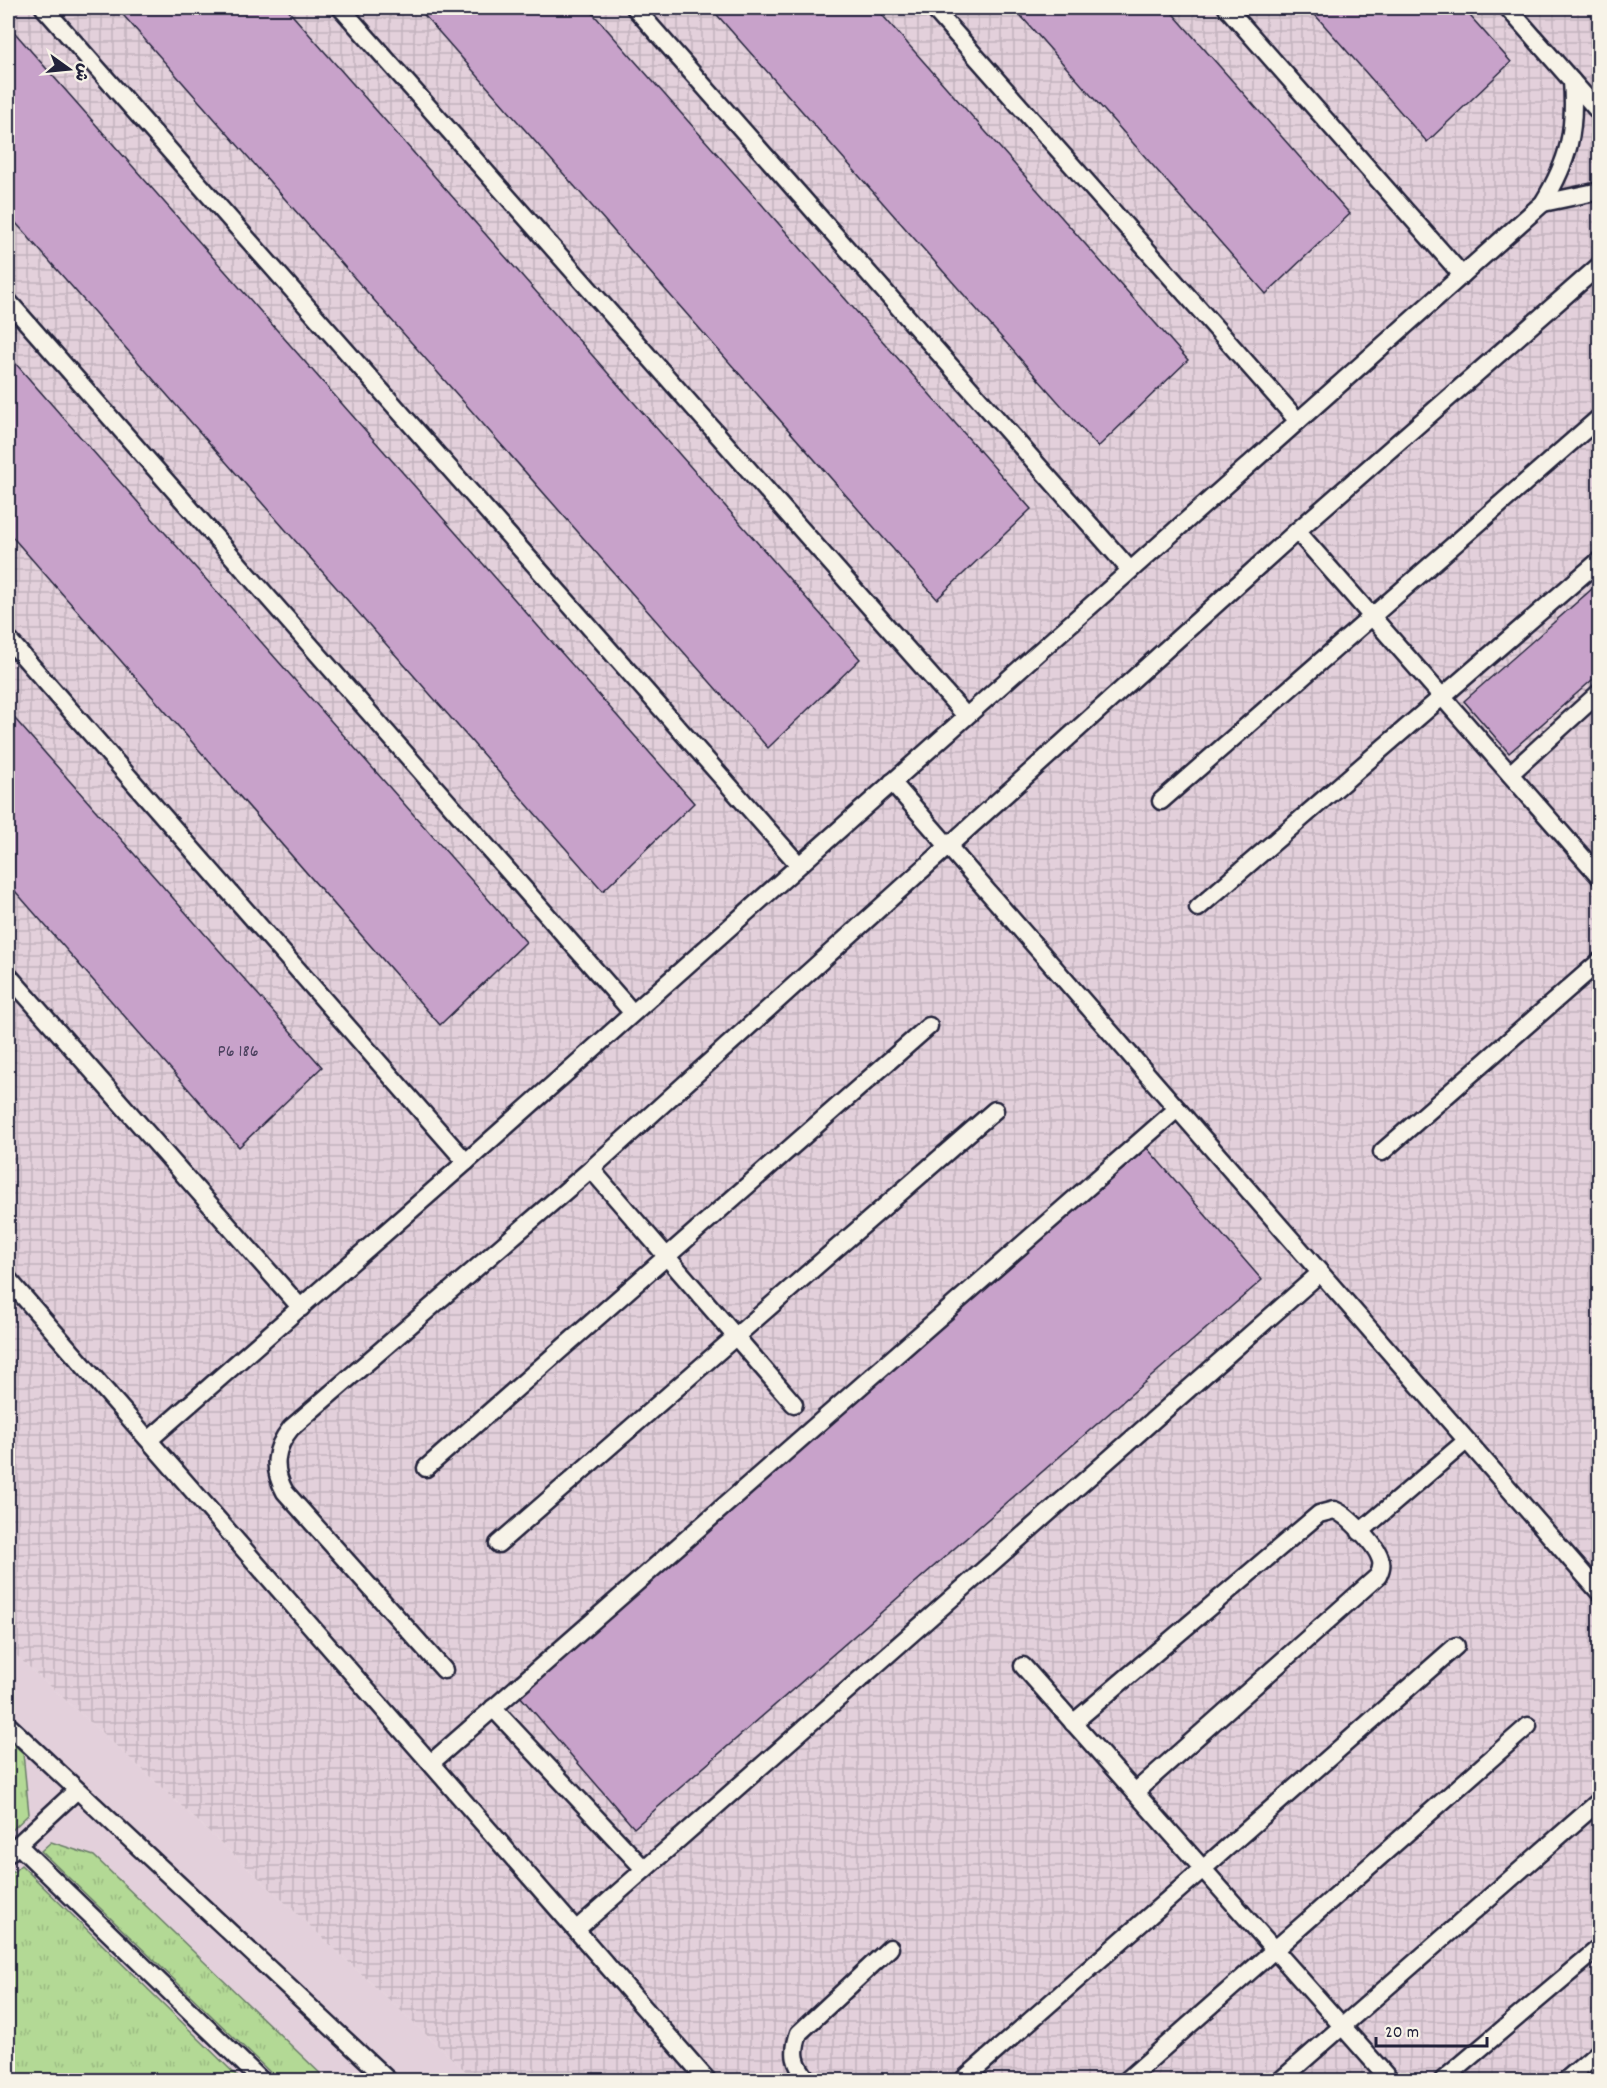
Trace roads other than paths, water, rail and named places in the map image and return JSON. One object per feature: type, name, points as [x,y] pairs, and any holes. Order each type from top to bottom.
[{"type":"lane","points":[[44,8],[799,865]]},
{"type":"lane","points":[[340,8],[966,716]]},
{"type":"lane","points":[[635,8],[1130,570]]},
{"type":"lane","points":[[933,8],[1298,421]]},
{"type":"lane","points":[[1227,8],[1462,275]]},
{"type":"lane","points":[[1508,8],[1599,113]]},
{"type":"lane","points":[[149,1440],[466,1162],[1543,203],[1560,175],[1570,144],[1575,113],[1572,81]]},
{"type":"lane","points":[[1543,203],[1599,191]]},
{"type":"lane","points":[[444,1670],[285,1492],[275,1465],[277,1451],[291,1428],[591,1169],[1297,531],[1599,265]]},
{"type":"lane","points":[[8,301],[633,1012]]},
{"type":"lane","points":[[1161,801],[1599,417]]},
{"type":"lane","points":[[1297,531],[1599,877]]},
{"type":"lane","points":[[1198,908],[1599,560]]},
{"type":"lane","points":[[8,639],[466,1162]]},
{"type":"lane","points":[[1510,774],[1599,692]]},
{"type":"lane","points":[[892,782],[1599,1593]]},
{"type":"lane","points":[[1382,1152],[1599,961]]},
{"type":"lane","points":[[8,975],[300,1308]]},
{"type":"lane","points":[[426,1468],[929,1026]]},
{"type":"lane","points":[[432,1762],[1177,1109]]},
{"type":"lane","points":[[498,1544],[995,1110]]},
{"type":"lane","points":[[591,1169],[794,1404]]},
{"type":"lane","points":[[577,1929],[1320,1273]]},
{"type":"lane","points":[[8,1279],[432,1762],[707,2080]]},
{"type":"lane","points":[[1360,1532],[1466,1441]]},
{"type":"lane","points":[[1073,1723],[1319,1514],[1334,1510],[1342,1512],[1360,1532],[1381,1559],[1378,1576],[1135,1792]]},
{"type":"lane","points":[[963,2080],[1456,1646]]},
{"type":"lane","points":[[1023,1666],[1390,2080]]},
{"type":"lane","points":[[493,1708],[644,1869]]},
{"type":"lane","points":[[8,1725],[388,2080]]},
{"type":"lane","points":[[1127,2080],[1528,1726]]},
{"type":"lane","points":[[77,1790],[13,1850],[261,2080]]},
{"type":"lane","points":[[1281,2080],[1597,1803]]},
{"type":"lane","points":[[1443,2080],[1599,1947]]},
{"type":"lane","points":[[808,2080],[796,2064],[794,2048],[799,2033],[890,1948]]},
{"type":"lane","points":[[1566,2080],[1599,2051]]}]
